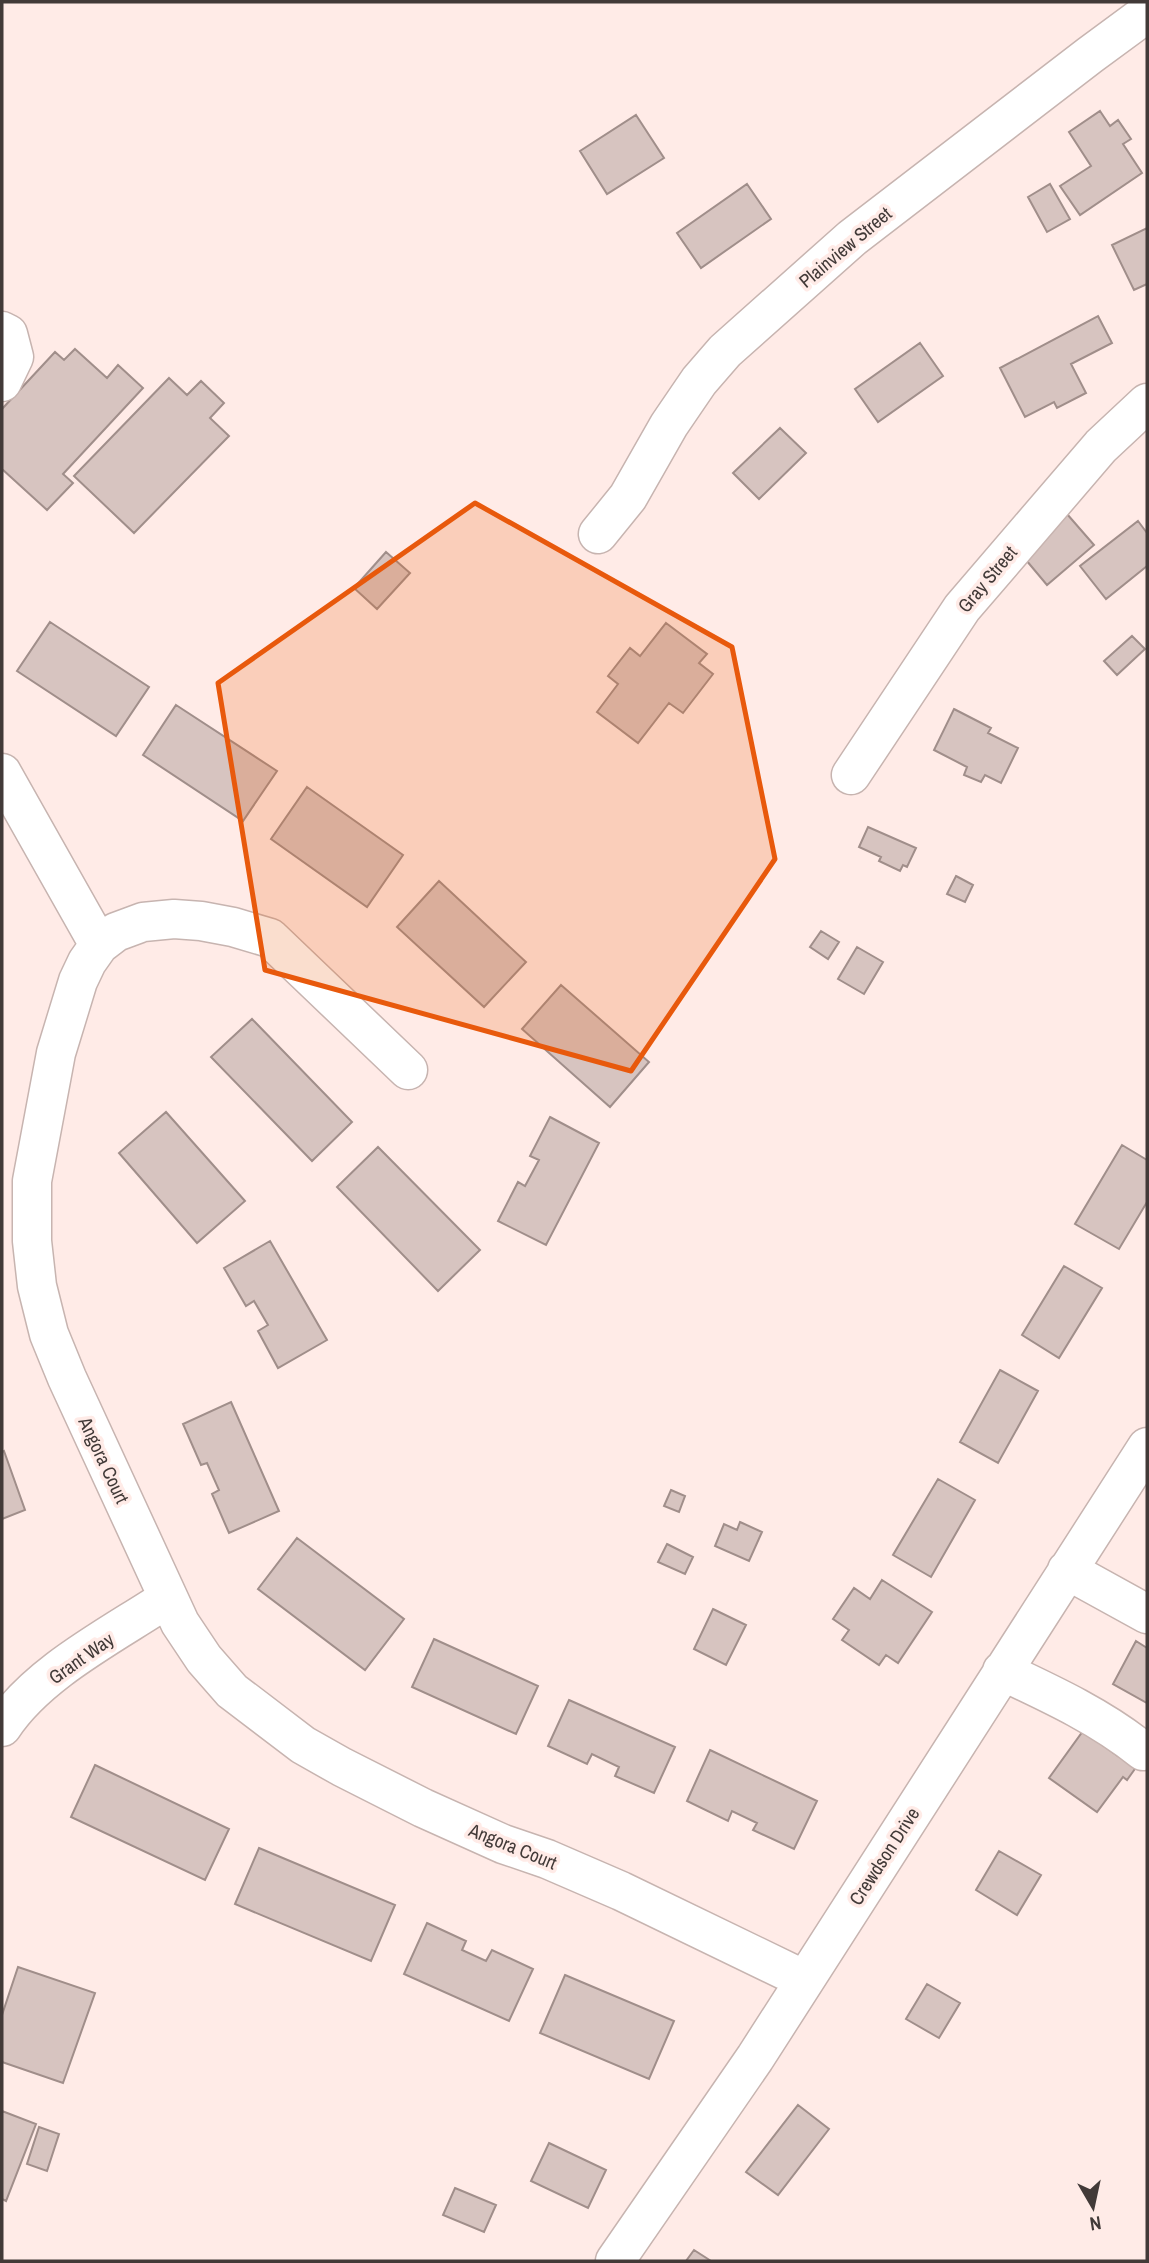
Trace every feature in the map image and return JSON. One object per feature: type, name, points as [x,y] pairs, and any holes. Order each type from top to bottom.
[{"type":"street","name":"Plainview Street","points":[[598,534],[628,497],[669,425],[725,351],[852,238],[1147,13]]},
{"type":"street","points":[[2,331],[8,334],[14,357],[2,382]]},
{"type":"street","name":"Gray Street","points":[[851,775],[962,608],[1101,446],[1147,402]]},
{"type":"street","points":[[2,773],[99,945]]},
{"type":"street","name":"Angora Court","points":[[408,1070],[270,938],[201,920],[174,919],[143,922],[116,932],[99,945],[86,962],[78,981],[57,1053],[32,1181],[32,1241],[37,1286],[49,1334],[71,1389],[180,1623],[204,1659],[232,1691],[303,1745],[362,1778],[503,1844],[547,1859],[610,1886],[805,1980]]},
{"type":"street","name":"Crewdson Drive","points":[[615,2261],[755,2058],[1147,1447]]},
{"type":"street","points":[[1067,1570],[1147,1614]]},
{"type":"street","name":"Grant Way","points":[[3,1724],[34,1691],[64,1667],[168,1598]]},
{"type":"street","points":[[1002,1671],[1089,1715],[1143,1752]]},
{"type":"highlighted area","points":[[475,503],[732,647],[775,859],[631,1071],[265,970],[218,683]]},
{"type":"building","points":[[1100,111],[1110,126],[1118,120],[1131,139],[1123,144],[1142,173],[1080,215],[1060,186],[1091,166],[1069,132]]},
{"type":"building","points":[[636,115],[664,158],[607,194],[580,151]]},
{"type":"building","points":[[747,184],[771,219],[701,268],[677,233]]},
{"type":"building","points":[[1050,184],[1070,219],[1047,232],[1028,197]]},
{"type":"building","points":[[1147,228],[1147,284],[1134,290],[1112,245]]},
{"type":"building","points":[[1098,316],[1112,343],[1071,364],[1086,393],[1057,408],[1054,402],[1025,417],[1000,368]]},
{"type":"building","points":[[920,343],[943,376],[878,422],[855,389]]},
{"type":"building","points":[[75,349],[107,378],[118,365],[143,388],[63,474],[73,483],[47,510],[2,469],[2,409],[55,352],[64,360]]},
{"type":"building","points":[[169,378],[187,395],[201,381],[224,403],[210,418],[229,436],[134,533],[74,476]]},
{"type":"building","points":[[780,428],[806,453],[759,499],[733,473]]},
{"type":"building","points":[[1067,514],[1094,545],[1047,585],[1021,554]]},
{"type":"building","points":[[1138,521],[1147,533],[1147,566],[1106,599],[1080,566]]},
{"type":"building","points":[[386,552],[410,573],[377,609],[354,588]]},
{"type":"building","points":[[50,622],[149,687],[116,736],[17,671]]},
{"type":"building","points":[[666,623],[707,654],[699,663],[713,674],[683,713],[669,703],[638,743],[597,712],[618,684],[608,676],[630,648],[640,656]]},
{"type":"building","points":[[1132,636],[1145,649],[1117,675],[1104,661]]},
{"type":"building","points":[[176,705],[277,771],[243,821],[143,755]]},
{"type":"building","points":[[954,709],[991,728],[988,733],[1018,748],[1001,783],[985,775],[981,782],[964,775],[967,767],[934,750]]},
{"type":"building","points":[[307,787],[403,855],[367,907],[271,839]]},
{"type":"building","points":[[868,827],[916,848],[907,867],[903,865],[900,871],[879,861],[881,857],[859,847]]},
{"type":"building","points":[[956,876],[973,885],[965,902],[947,894]]},
{"type":"building","points":[[439,881],[526,962],[484,1007],[397,927]]},
{"type":"building","points":[[821,931],[839,942],[828,959],[810,947]]},
{"type":"building","points":[[857,947],[883,962],[864,994],[838,979]]},
{"type":"building","points":[[561,985],[649,1062],[610,1107],[522,1029]]},
{"type":"building","points":[[252,1019],[352,1122],[312,1161],[211,1057]]},
{"type":"building","points":[[166,1112],[245,1201],[197,1243],[119,1153]]},
{"type":"building","points":[[550,1117],[599,1143],[546,1245],[498,1221],[518,1182],[525,1186],[539,1160],[530,1156]]},
{"type":"building","points":[[1122,1145],[1147,1160],[1147,1202],[1119,1249],[1075,1224]]},
{"type":"building","points":[[378,1147],[480,1250],[438,1291],[337,1187]]},
{"type":"building","points":[[270,1241],[327,1340],[278,1368],[258,1331],[268,1325],[254,1301],[246,1306],[224,1268]]},
{"type":"building","points":[[1064,1266],[1102,1288],[1059,1358],[1022,1335]]},
{"type":"building","points":[[1000,1370],[1038,1391],[998,1463],[960,1442]]},
{"type":"building","points":[[231,1402],[279,1511],[229,1533],[212,1494],[219,1490],[207,1463],[201,1465],[183,1424]]},
{"type":"building","points":[[4,1451],[25,1510],[2,1519],[2,1452]]},
{"type":"building","points":[[938,1479],[975,1500],[931,1577],[893,1555]]},
{"type":"building","points":[[671,1490],[685,1496],[679,1512],[664,1506]]},
{"type":"building","points":[[740,1522],[762,1532],[749,1561],[715,1546],[724,1524],[737,1530]]},
{"type":"building","points":[[297,1538],[404,1619],[365,1670],[258,1589]]},
{"type":"building","points":[[667,1544],[693,1557],[685,1574],[658,1562]]},
{"type":"building","points":[[882,1580],[932,1612],[898,1663],[886,1655],[879,1665],[842,1640],[849,1630],[833,1619],[854,1588],[870,1599]]},
{"type":"building","points":[[713,1609],[746,1625],[726,1665],[694,1649]]},
{"type":"building","points":[[434,1639],[538,1686],[516,1734],[412,1687]]},
{"type":"building","points":[[1136,1641],[1147,1648],[1147,1703],[1113,1684]]},
{"type":"building","points":[[569,1700],[675,1747],[654,1793],[615,1776],[619,1767],[592,1754],[587,1764],[548,1746]]},
{"type":"building","points":[[1083,1731],[1137,1766],[1127,1780],[1123,1777],[1097,1812],[1049,1778]]},
{"type":"building","points":[[710,1750],[817,1801],[794,1849],[753,1830],[757,1823],[732,1811],[728,1821],[687,1801]]},
{"type":"building","points":[[95,1765],[229,1829],[205,1880],[71,1817]]},
{"type":"building","points":[[259,1848],[395,1905],[371,1961],[235,1904]]},
{"type":"building","points":[[999,1851],[1041,1875],[1017,1915],[976,1890]]},
{"type":"building","points":[[427,1923],[466,1941],[462,1950],[486,1961],[492,1950],[533,1969],[509,2021],[404,1974]]},
{"type":"building","points":[[18,1967],[95,1993],[63,2083],[2,2062],[2,2015]]},
{"type":"building","points":[[565,1975],[674,2021],[649,2079],[540,2033]]},
{"type":"building","points":[[927,1984],[960,2003],[939,2038],[906,2019]]},
{"type":"building","points":[[798,2105],[829,2129],[778,2195],[746,2172]]},
{"type":"building","points":[[2,2111],[36,2124],[6,2201],[2,2199]]},
{"type":"building","points":[[39,2127],[59,2134],[47,2171],[27,2164]]},
{"type":"building","points":[[549,2143],[606,2170],[588,2208],[531,2181]]},
{"type":"building","points":[[455,2188],[496,2205],[484,2232],[443,2215]]},
{"type":"building","points":[[694,2250],[711,2261],[686,2261]]}]
